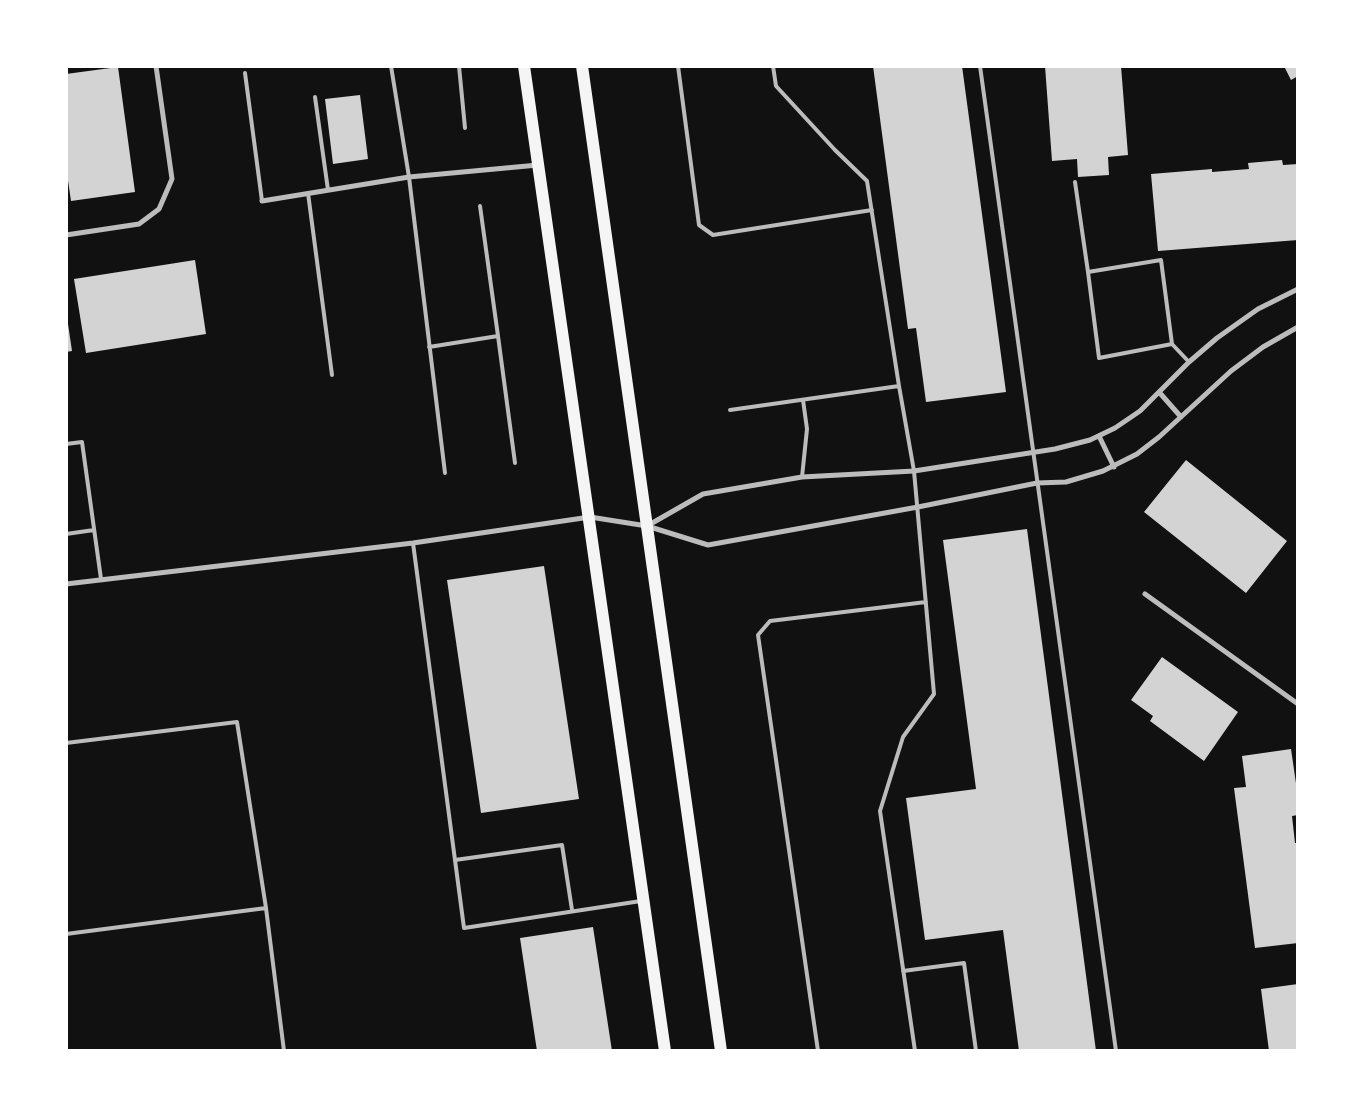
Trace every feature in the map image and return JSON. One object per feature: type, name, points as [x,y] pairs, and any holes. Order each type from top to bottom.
[{"type":"main road","points":[[524,66],[590,516],[665,1051]]},
{"type":"main road","points":[[582,66],[720,1051]]},
{"type":"street","points":[[66,234],[139,224],[159,209],[172,178],[156,66]]},
{"type":"street","points":[[262,201],[409,177],[538,165]]},
{"type":"street","points":[[647,526],[703,494],[802,477],[914,471],[1067,447],[1099,436],[1140,411],[1189,362],[1217,338],[1258,309],[1298,289]]},
{"type":"street","points":[[66,584],[413,543],[590,516],[647,526],[708,545],[918,507],[1038,482],[1066,482],[1114,467],[1136,454],[1159,437],[1231,371],[1263,347],[1298,327]]},
{"type":"street","points":[[1159,392],[1181,417]]},
{"type":"street","points":[[1099,436],[1114,467]]},
{"type":"street","points":[[1145,594],[1298,704]]},
{"type":"lane","points":[[391,66],[409,177],[445,474]]},
{"type":"lane","points":[[459,66],[465,128]]},
{"type":"lane","points":[[678,66],[699,225],[713,235],[872,210]]},
{"type":"lane","points":[[773,66],[776,86],[835,150],[867,181],[914,471],[934,694],[903,737],[880,812],[915,1051]]},
{"type":"lane","points":[[980,66],[1116,1051]]},
{"type":"lane","points":[[245,73],[262,201]]},
{"type":"lane","points":[[314,97],[328,190]]},
{"type":"lane","points":[[1075,182],[1099,358],[1172,344]]},
{"type":"lane","points":[[308,193],[332,374]]},
{"type":"lane","points":[[480,206],[515,463]]},
{"type":"lane","points":[[1088,272],[1161,260],[1172,344],[1189,362]]},
{"type":"lane","points":[[430,347],[498,336]]},
{"type":"lane","points":[[730,410],[899,386]]},
{"type":"lane","points":[[802,477],[807,429],[803,400]]},
{"type":"lane","points":[[66,444],[82,442],[101,580]]},
{"type":"lane","points":[[66,534],[94,530]]},
{"type":"lane","points":[[413,543],[464,928],[643,900]]},
{"type":"lane","points":[[818,1051],[758,634],[770,621],[926,602]]},
{"type":"lane","points":[[66,743],[237,722],[266,908],[284,1051]]},
{"type":"lane","points":[[455,860],[562,845],[572,910]]},
{"type":"lane","points":[[66,934],[266,908]]},
{"type":"lane","points":[[903,971],[964,963],[976,1051]]},
{"type":"building","points":[[873,66],[962,66],[1006,392],[926,402],[916,328],[908,329]]},
{"type":"building","points":[[1045,66],[1121,66],[1128,155],[1108,157],[1109,175],[1078,177],[1077,159],[1052,161]]},
{"type":"building","points":[[1284,66],[1298,66],[1298,76],[1291,80]]},
{"type":"building","points":[[118,67],[135,192],[71,201],[66,167],[66,74]]},
{"type":"building","points":[[360,95],[368,159],[333,164],[325,99]]},
{"type":"building","points":[[1282,160],[1283,165],[1298,164],[1298,240],[1158,251],[1151,174],[1212,169],[1212,172],[1249,169],[1248,163]]},
{"type":"building","points":[[195,260],[206,334],[86,353],[74,279]]},
{"type":"building","points":[[66,318],[72,351],[66,352]]},
{"type":"building","points":[[1186,460],[1287,541],[1246,593],[1144,512]]},
{"type":"building","points":[[1027,529],[1096,1051],[1019,1051],[1003,930],[925,940],[906,798],[976,789],[943,540]]},
{"type":"building","points":[[544,566],[579,799],[481,813],[447,580]]},
{"type":"building","points":[[1162,657],[1238,712],[1204,761],[1150,721],[1153,716],[1131,700]]},
{"type":"building","points":[[1291,749],[1298,797],[1298,815],[1292,816],[1295,843],[1298,843],[1298,943],[1255,948],[1234,788],[1246,787],[1242,756]]},
{"type":"building","points":[[593,927],[612,1051],[537,1051],[520,938]]},
{"type":"building","points":[[1298,984],[1298,1051],[1269,1051],[1261,989]]}]
